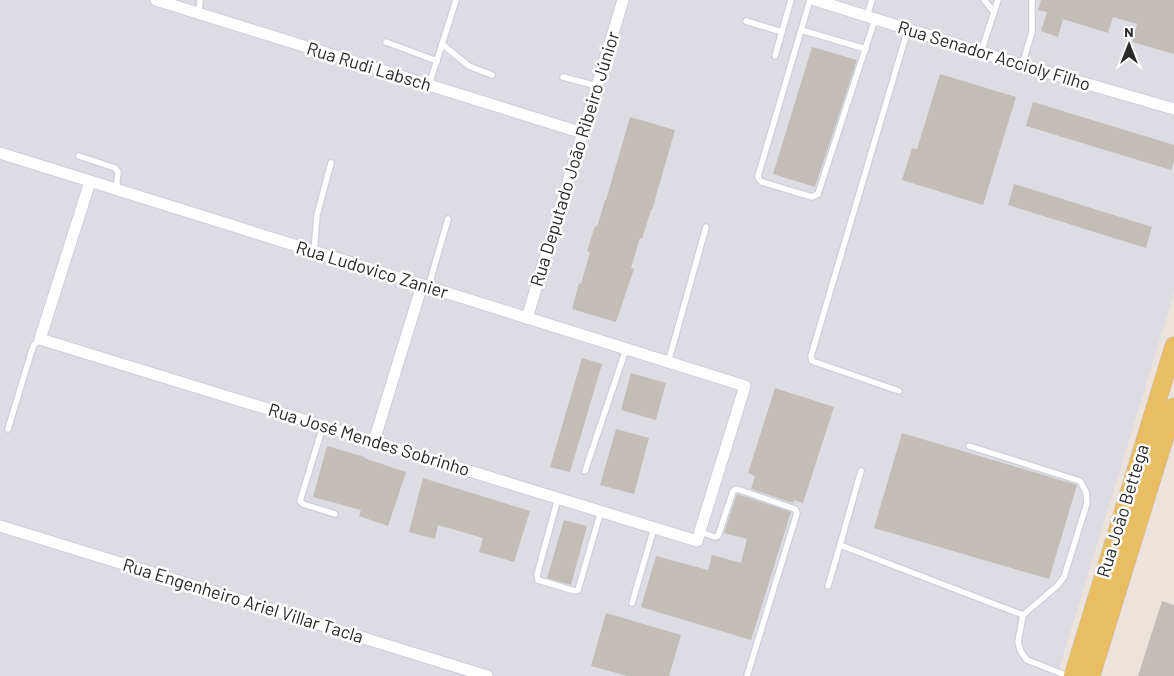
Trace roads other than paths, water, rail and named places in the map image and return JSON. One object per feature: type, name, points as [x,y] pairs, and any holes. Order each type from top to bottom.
[{"type":"main road","name":"Rua João Bettega","points":[[1073,676],[1174,346]]},
{"type":"main road","name":"Rua João Bettega","points":[[1091,676],[1174,407]]},
{"type":"main road","points":[[1139,460],[1156,465]]},
{"type":"main road","points":[[1132,481],[1150,486]]},
{"type":"street","name":"Rua Rudi Labsch","points":[[156,0],[583,133]]},
{"type":"street","name":"Rua Deputado João Ribeiro Júnior","points":[[527,318],[623,0]]},
{"type":"street","name":"Rua Senador Accioly Filho","points":[[815,0],[1022,65],[1174,110]]},
{"type":"street","name":"Rua Ludovico Zanier","points":[[0,154],[744,386],[699,536]]},
{"type":"street","points":[[40,339],[90,182]]},
{"type":"street","points":[[374,442],[425,286]]},
{"type":"street","name":"Rua José Mendes Sobrinho","points":[[40,339],[654,527],[699,536]]},
{"type":"street","name":"Rua Engenheiro Ariel Villar Tacla","points":[[0,526],[487,676]]},
{"type":"lane","points":[[199,13],[200,0]]},
{"type":"lane","points":[[429,85],[456,0]]},
{"type":"lane","points":[[775,56],[791,0]]},
{"type":"lane","points":[[810,0],[758,176],[762,182],[812,197],[818,194],[866,49],[872,0]]},
{"type":"lane","points":[[984,0],[994,12]]},
{"type":"lane","points":[[981,52],[998,0]]},
{"type":"lane","points":[[1022,65],[1032,32],[1032,0]]},
{"type":"lane","points":[[746,21],[782,32]]},
{"type":"lane","points":[[899,391],[812,361],[811,356],[908,29]]},
{"type":"lane","points":[[802,30],[866,49]]},
{"type":"lane","points":[[386,42],[437,61]]},
{"type":"lane","points":[[442,44],[469,66],[492,75]]},
{"type":"lane","points":[[563,76],[597,86]]},
{"type":"lane","points":[[78,156],[115,168],[118,172],[116,190]]},
{"type":"lane","points":[[314,252],[318,215],[332,163]]},
{"type":"lane","points":[[425,286],[448,219]]},
{"type":"lane","points":[[668,362],[706,227]]},
{"type":"lane","points":[[8,429],[31,353],[34,345],[40,339]]},
{"type":"lane","points":[[585,471],[626,349]]},
{"type":"lane","points":[[323,426],[300,501],[303,504],[336,514]]},
{"type":"lane","points":[[969,446],[1080,481],[1086,492],[1088,503],[1064,577],[1057,586],[1023,615],[1018,642],[1021,652],[1027,660],[1068,676]]},
{"type":"lane","points":[[828,586],[861,471]]},
{"type":"lane","points":[[699,536],[718,536],[733,491],[737,489],[795,509],[797,512],[747,676]]},
{"type":"lane","points":[[558,498],[537,575],[538,580],[575,591],[578,590],[601,511]]},
{"type":"lane","points":[[632,603],[654,527]]},
{"type":"lane","points":[[840,545],[1023,615]]}]
